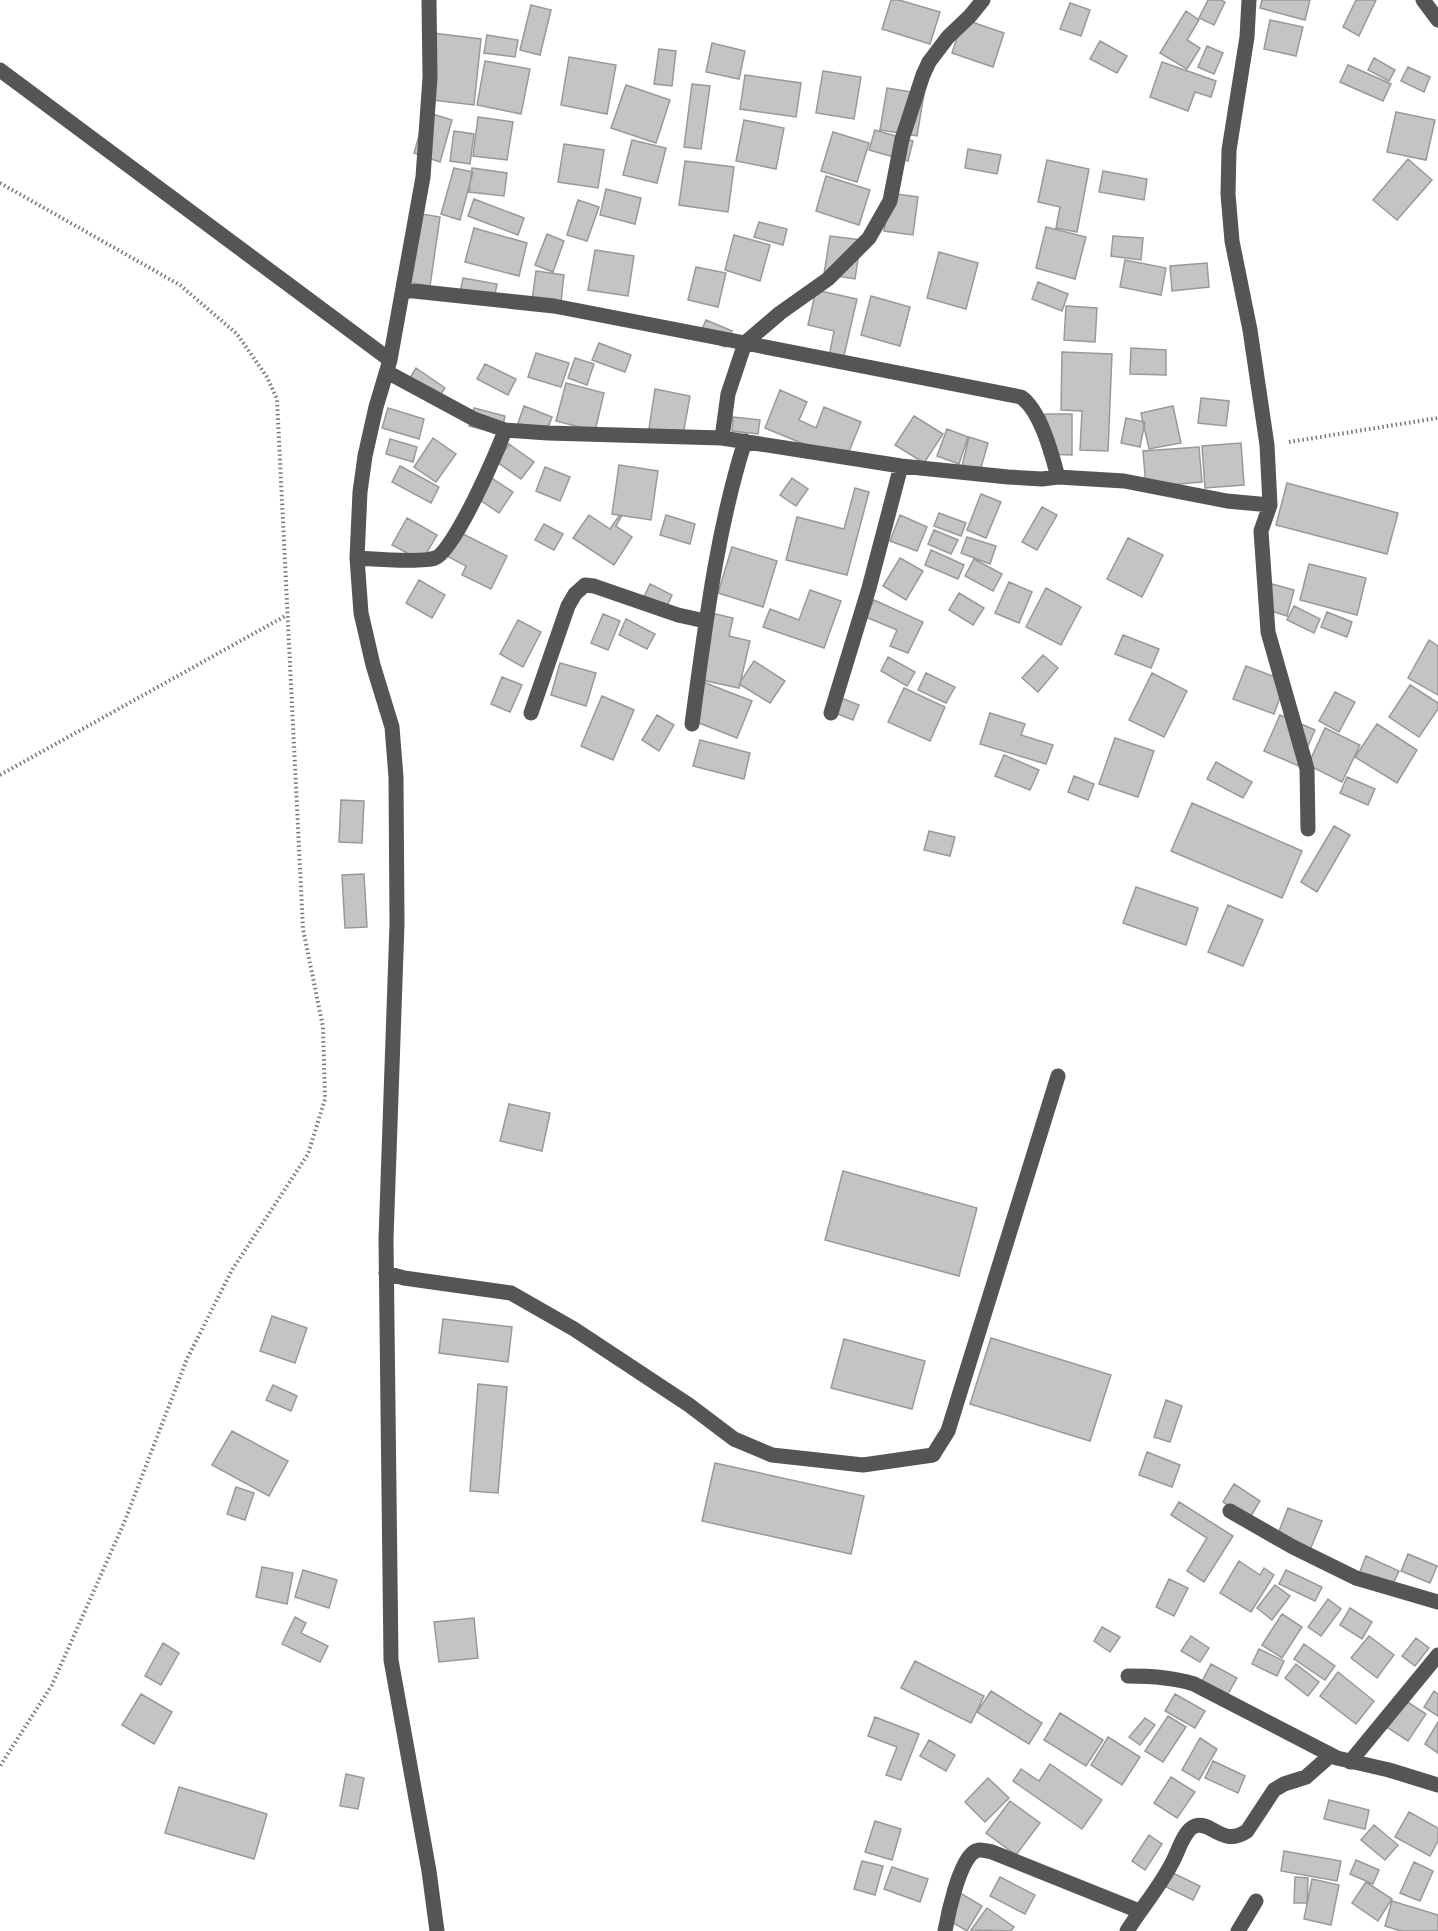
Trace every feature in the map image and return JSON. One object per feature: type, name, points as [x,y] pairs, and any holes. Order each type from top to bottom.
[{"type":"street","points":[[429,0],[430,77],[423,177],[389,366],[376,407],[365,456],[360,492],[357,558],[361,613],[373,665],[392,727],[396,777],[397,924],[386,1273],[391,1659],[429,1871],[437,1931]]},
{"type":"street","points":[[722,438],[728,394],[745,343],[780,313],[828,279],[869,238],[890,201],[902,139],[922,75],[948,37],[983,0]]},
{"type":"street","points":[[1249,0],[1247,37],[1229,150],[1228,194],[1232,241],[1250,330],[1267,445],[1270,505],[1261,531],[1268,632],[1307,769],[1308,829]]},
{"type":"street","points":[[1423,0],[1438,20]]},
{"type":"street","points":[[0,70],[389,366],[474,419],[505,430],[548,434],[722,438],[901,466],[1008,477],[1124,481],[1227,501],[1270,505]]},
{"type":"street","points":[[404,290],[554,306],[1021,397],[1030,405],[1039,422],[1050,448],[1058,477]]},
{"type":"street","points":[[357,558],[427,560],[439,557],[480,489],[505,430]]},
{"type":"street","points":[[692,724],[712,579],[745,441]]},
{"type":"street","points":[[831,713],[869,588],[901,466]]},
{"type":"street","points":[[531,713],[571,599],[585,585],[594,586],[678,615],[705,621]]},
{"type":"street","points":[[386,1273],[404,1278],[511,1293],[574,1329],[689,1405],[735,1439],[772,1455],[863,1465],[933,1455],[948,1431],[1058,1076]]},
{"type":"street","points":[[1230,1511],[1293,1547],[1356,1578],[1438,1602]]},
{"type":"street","points":[[1350,1762],[1438,1655]]},
{"type":"street","points":[[1128,1676],[1158,1676],[1194,1684],[1330,1755],[1438,1785]]},
{"type":"street","points":[[1126,1931],[1163,1882],[1186,1834],[1192,1827],[1201,1826],[1228,1837],[1243,1833],[1274,1790],[1306,1777],[1330,1755]]},
{"type":"street","points":[[945,1931],[950,1903],[966,1862],[974,1851],[979,1850],[992,1852],[1139,1911]]},
{"type":"street","points":[[1238,1931],[1257,1901]]},
{"type":"path","points":[[0,183],[180,285],[237,334],[267,377],[277,399],[303,929],[323,1027],[325,1099],[308,1154],[232,1270],[187,1359],[124,1523],[52,1685],[0,1766]]},
{"type":"path","points":[[1267,445],[1438,418]]},
{"type":"path","points":[[0,775],[287,615]]},
{"type":"building","points":[[891,0],[899,0],[940,12],[930,44],[882,29]]},
{"type":"building","points":[[1208,0],[1225,2],[1214,25],[1199,18]]},
{"type":"building","points":[[1262,0],[1310,0],[1305,20],[1260,8]]},
{"type":"building","points":[[1356,0],[1376,0],[1359,36],[1343,27]]},
{"type":"building","points":[[1070,3],[1090,10],[1081,36],[1060,29]]},
{"type":"building","points":[[531,5],[551,10],[540,55],[520,50]]},
{"type":"building","points":[[1186,11],[1199,20],[1187,40],[1200,48],[1187,69],[1160,53]]},
{"type":"building","points":[[963,19],[1004,33],[993,67],[952,53]]},
{"type":"building","points":[[1270,20],[1303,27],[1296,56],[1264,49]]},
{"type":"building","points":[[433,33],[481,39],[474,105],[425,99]]},
{"type":"building","points":[[487,35],[518,40],[515,57],[484,53]]},
{"type":"building","points":[[1100,41],[1127,56],[1117,73],[1090,59]]},
{"type":"building","points":[[712,43],[745,51],[739,79],[706,72]]},
{"type":"building","points":[[1207,46],[1223,53],[1214,74],[1198,67]]},
{"type":"building","points":[[659,49],[676,51],[672,86],[654,84]]},
{"type":"building","points":[[569,57],[616,65],[607,114],[561,105]]},
{"type":"building","points":[[1374,58],[1395,70],[1389,81],[1368,70]]},
{"type":"building","points":[[485,61],[530,69],[521,114],[477,105]]},
{"type":"building","points":[[1162,62],[1216,81],[1211,97],[1195,92],[1188,111],[1150,97]]},
{"type":"building","points":[[1348,65],[1391,84],[1383,101],[1340,82]]},
{"type":"building","points":[[1408,67],[1430,77],[1424,92],[1401,81]]},
{"type":"building","points":[[823,71],[861,77],[854,119],[816,113]]},
{"type":"building","points":[[745,75],[801,83],[796,117],[740,109]]},
{"type":"building","points":[[692,84],[710,86],[701,149],[684,147]]},
{"type":"building","points":[[626,85],[670,100],[656,143],[611,128]]},
{"type":"building","points":[[887,88],[924,94],[917,136],[880,130]]},
{"type":"building","points":[[426,112],[452,120],[440,162],[414,153]]},
{"type":"building","points":[[1396,112],[1435,120],[1426,160],[1387,152]]},
{"type":"building","points":[[478,117],[513,122],[507,160],[473,156]]},
{"type":"building","points":[[744,120],[784,128],[776,169],[736,161]]},
{"type":"building","points":[[875,130],[913,141],[908,161],[869,150]]},
{"type":"building","points":[[454,131],[474,134],[470,164],[450,161]]},
{"type":"building","points":[[833,132],[869,143],[857,182],[821,171]]},
{"type":"building","points":[[632,140],[666,148],[657,183],[623,175]]},
{"type":"building","points":[[564,144],[604,150],[598,188],[558,182]]},
{"type":"building","points":[[968,149],[1001,155],[997,174],[965,168]]},
{"type":"building","points":[[1408,159],[1432,180],[1397,220],[1373,200]]},
{"type":"building","points":[[1047,160],[1089,169],[1077,232],[1056,228],[1060,207],[1038,202]]},
{"type":"building","points":[[685,161],[734,167],[728,212],[679,205]]},
{"type":"building","points":[[454,168],[473,172],[460,220],[441,214]]},
{"type":"building","points":[[472,168],[507,173],[504,196],[469,192]]},
{"type":"building","points":[[1103,171],[1147,179],[1144,200],[1099,192]]},
{"type":"building","points":[[826,176],[870,190],[859,225],[816,211]]},
{"type":"building","points":[[606,189],[641,198],[635,224],[600,215]]},
{"type":"building","points":[[889,193],[918,197],[913,235],[884,231]]},
{"type":"building","points":[[474,199],[524,218],[518,235],[468,216]]},
{"type":"building","points":[[578,200],[599,207],[587,241],[567,235]]},
{"type":"building","points":[[416,213],[440,217],[430,286],[406,282]]},
{"type":"building","points":[[759,222],[787,229],[783,245],[754,237]]},
{"type":"building","points":[[1046,227],[1086,237],[1075,279],[1036,268]]},
{"type":"building","points":[[474,228],[527,243],[519,276],[465,262]]},
{"type":"building","points":[[547,234],[564,241],[553,272],[535,265]]},
{"type":"building","points":[[734,235],[770,245],[760,281],[725,270]]},
{"type":"building","points":[[830,236],[861,240],[855,279],[824,274]]},
{"type":"building","points":[[1113,236],[1143,238],[1141,260],[1111,256]]},
{"type":"building","points":[[595,250],[634,256],[628,296],[588,290]]},
{"type":"building","points":[[939,252],[978,263],[966,309],[927,298]]},
{"type":"building","points":[[1125,260],[1166,268],[1161,295],[1120,287]]},
{"type":"building","points":[[1207,263],[1209,287],[1172,291],[1170,266]]},
{"type":"building","points":[[696,267],[726,273],[718,307],[688,300]]},
{"type":"building","points":[[536,271],[564,275],[560,311],[531,308]]},
{"type":"building","points":[[463,278],[497,284],[493,304],[459,298]]},
{"type":"building","points":[[1038,282],[1068,294],[1062,311],[1032,299]]},
{"type":"building","points":[[816,290],[857,299],[843,360],[829,357],[834,331],[808,325]]},
{"type":"building","points":[[871,296],[910,307],[900,346],[861,335]]},
{"type":"building","points":[[1066,306],[1097,308],[1095,342],[1064,340]]},
{"type":"building","points":[[706,320],[732,331],[725,347],[699,336]]},
{"type":"building","points":[[599,343],[631,355],[625,372],[592,360]]},
{"type":"building","points":[[1131,348],[1166,350],[1166,375],[1130,374]]},
{"type":"building","points":[[1062,352],[1112,354],[1108,451],[1080,450],[1082,411],[1061,410]]},
{"type":"building","points":[[536,353],[569,363],[561,387],[528,377]]},
{"type":"building","points":[[575,358],[594,364],[587,385],[568,378]]},
{"type":"building","points":[[485,364],[516,379],[508,395],[477,379]]},
{"type":"building","points":[[416,368],[445,388],[435,403],[406,384]]},
{"type":"building","points":[[566,383],[604,393],[595,431],[556,421]]},
{"type":"building","points":[[655,389],[690,396],[683,435],[649,429]]},
{"type":"building","points":[[780,390],[807,402],[799,420],[816,428],[824,407],[861,422],[845,461],[765,428]]},
{"type":"building","points":[[1201,398],[1229,401],[1226,426],[1198,423]]},
{"type":"building","points":[[524,406],[552,417],[546,433],[518,423]]},
{"type":"building","points":[[1173,406],[1181,443],[1149,449],[1141,413]]},
{"type":"building","points":[[388,408],[424,419],[419,439],[382,428]]},
{"type":"building","points":[[474,408],[505,416],[501,434],[469,426]]},
{"type":"building","points":[[1045,414],[1072,414],[1072,455],[1044,454]]},
{"type":"building","points":[[914,416],[943,434],[924,463],[895,445]]},
{"type":"building","points":[[733,417],[760,420],[758,434],[732,431]]},
{"type":"building","points":[[1126,418],[1145,422],[1140,447],[1121,443]]},
{"type":"building","points":[[947,429],[968,437],[959,464],[937,456]]},
{"type":"building","points":[[969,437],[988,443],[980,471],[962,466]]},
{"type":"building","points":[[433,438],[456,454],[436,482],[414,467]]},
{"type":"building","points":[[390,439],[417,447],[413,462],[386,454]]},
{"type":"building","points":[[1241,443],[1244,485],[1205,488],[1202,446]]},
{"type":"building","points":[[509,444],[534,462],[521,479],[497,462]]},
{"type":"building","points":[[1199,447],[1202,482],[1146,487],[1143,451]]},
{"type":"building","points":[[619,465],[658,471],[651,520],[612,514]]},
{"type":"building","points":[[400,466],[439,487],[431,503],[392,482]]},
{"type":"building","points":[[545,467],[570,477],[560,501],[536,491]]},
{"type":"building","points":[[490,477],[513,492],[499,513],[477,498]]},
{"type":"building","points":[[792,478],[808,489],[796,506],[780,495]]},
{"type":"building","points":[[1287,483],[1398,513],[1387,554],[1276,525]]},
{"type":"building","points":[[855,488],[869,492],[847,575],[786,560],[797,517],[844,529]]},
{"type":"building","points":[[981,494],[1001,502],[986,538],[967,530]]},
{"type":"building","points":[[1042,507],[1057,515],[1037,550],[1022,542]]},
{"type":"building","points":[[939,513],[966,523],[961,536],[934,526]]},
{"type":"building","points":[[589,515],[610,529],[619,516],[621,517],[616,526],[632,537],[614,565],[573,538]]},
{"type":"building","points":[[666,515],[695,524],[690,544],[660,535]]},
{"type":"building","points":[[900,515],[927,527],[917,551],[890,541]]},
{"type":"building","points":[[407,518],[437,535],[422,561],[392,545]]},
{"type":"building","points":[[544,524],[563,534],[554,550],[535,540]]},
{"type":"building","points":[[455,530],[507,556],[491,589],[462,575],[466,566],[443,554]]},
{"type":"building","points":[[934,530],[958,540],[951,554],[928,544]]},
{"type":"building","points":[[967,537],[996,546],[990,564],[961,553]]},
{"type":"building","points":[[1128,538],[1163,555],[1142,597],[1107,579]]},
{"type":"building","points":[[732,547],[777,561],[763,607],[718,593]]},
{"type":"building","points":[[931,550],[964,565],[958,579],[925,565]]},
{"type":"building","points":[[900,558],[923,571],[906,600],[883,586]]},
{"type":"building","points":[[974,559],[1002,574],[993,591],[965,576]]},
{"type":"building","points":[[1309,564],[1366,578],[1357,615],[1300,600]]},
{"type":"building","points":[[419,580],[445,595],[432,618],[406,603]]},
{"type":"building","points":[[1009,582],[1032,592],[1019,623],[995,613]]},
{"type":"building","points":[[650,584],[672,595],[666,608],[644,597]]},
{"type":"building","points":[[1272,584],[1294,590],[1287,616],[1265,609]]},
{"type":"building","points":[[1046,588],[1081,607],[1061,645],[1026,627]]},
{"type":"building","points":[[810,590],[841,601],[824,648],[763,627],[770,609],[799,620]]},
{"type":"building","points":[[959,593],[984,608],[973,625],[949,610]]},
{"type":"building","points":[[874,600],[923,622],[908,653],[890,646],[897,630],[866,617]]},
{"type":"building","points":[[1294,606],[1320,619],[1314,633],[1287,620]]},
{"type":"building","points":[[707,612],[733,618],[729,636],[750,641],[739,688],[692,678]]},
{"type":"building","points":[[1327,612],[1352,622],[1347,637],[1321,627]]},
{"type":"building","points":[[603,614],[620,621],[608,650],[591,643]]},
{"type":"building","points":[[626,619],[655,634],[647,649],[619,635]]},
{"type":"building","points":[[518,620],[541,632],[523,667],[500,654]]},
{"type":"building","points":[[1123,635],[1159,649],[1151,668],[1115,654]]},
{"type":"building","points":[[1429,640],[1438,646],[1438,695],[1408,678]]},
{"type":"building","points":[[1043,655],[1058,668],[1038,692],[1022,678]]},
{"type":"building","points":[[888,657],[915,672],[907,686],[881,671]]},
{"type":"building","points":[[754,661],[785,681],[770,703],[739,684]]},
{"type":"building","points":[[560,663],[596,673],[586,706],[551,695]]},
{"type":"building","points":[[1246,666],[1286,681],[1274,714],[1233,699]]},
{"type":"building","points":[[926,673],[955,687],[946,703],[918,690]]},
{"type":"building","points":[[1152,673],[1187,691],[1164,737],[1129,720]]},
{"type":"building","points":[[502,677],[522,685],[510,712],[491,704]]},
{"type":"building","points":[[703,682],[752,701],[737,738],[689,719]]},
{"type":"building","points":[[1410,685],[1438,703],[1438,709],[1419,737],[1389,717]]},
{"type":"building","points":[[904,688],[945,707],[930,741],[888,722]]},
{"type":"building","points":[[1335,692],[1355,702],[1339,732],[1319,721]]},
{"type":"building","points":[[602,696],[634,710],[613,760],[581,746]]},
{"type":"building","points":[[836,696],[859,705],[853,720],[830,711]]},
{"type":"building","points":[[990,713],[1025,724],[1021,735],[1053,745],[1046,764],[980,744]]},
{"type":"building","points":[[657,715],[674,725],[659,751],[642,740]]},
{"type":"building","points":[[1280,715],[1315,730],[1299,766],[1264,751]]},
{"type":"building","points":[[1377,724],[1417,750],[1397,783],[1355,757]]},
{"type":"building","points":[[1325,728],[1360,745],[1342,782],[1308,765]]},
{"type":"building","points":[[1115,738],[1154,751],[1138,797],[1099,784]]},
{"type":"building","points":[[700,740],[750,753],[744,779],[693,766]]},
{"type":"building","points":[[1004,755],[1039,770],[1030,790],[995,776]]},
{"type":"building","points":[[1216,762],[1252,782],[1243,798],[1207,779]]},
{"type":"building","points":[[1074,776],[1094,784],[1088,800],[1068,792]]},
{"type":"building","points":[[1347,777],[1375,789],[1368,805],[1340,793]]},
{"type":"building","points":[[341,800],[364,801],[362,843],[339,842]]},
{"type":"building","points":[[1192,803],[1302,851],[1282,898],[1171,851]]},
{"type":"building","points":[[1334,826],[1350,835],[1317,892],[1301,882]]},
{"type":"building","points":[[929,831],[955,837],[950,856],[924,850]]},
{"type":"building","points":[[364,874],[367,927],[345,928],[342,875]]},
{"type":"building","points":[[1136,887],[1198,908],[1186,945],[1123,923]]},
{"type":"building","points":[[1228,905],[1263,920],[1243,966],[1208,952]]},
{"type":"building","points":[[509,1104],[550,1113],[542,1151],[500,1141]]},
{"type":"building","points":[[843,1171],[977,1208],[959,1276],[825,1240]]},
{"type":"building","points":[[272,1316],[307,1328],[295,1363],[260,1351]]},
{"type":"building","points":[[443,1319],[512,1327],[508,1362],[439,1353]]},
{"type":"building","points":[[991,1338],[1111,1375],[1090,1441],[970,1404]]},
{"type":"building","points":[[844,1339],[925,1361],[912,1409],[831,1388]]},
{"type":"building","points":[[478,1384],[507,1387],[498,1493],[470,1491]]},
{"type":"building","points":[[273,1385],[297,1396],[291,1411],[266,1400]]},
{"type":"building","points":[[1166,1400],[1182,1406],[1170,1442],[1154,1437]]},
{"type":"building","points":[[232,1431],[288,1461],[269,1496],[212,1465]]},
{"type":"building","points":[[1147,1452],[1180,1465],[1172,1487],[1139,1475]]},
{"type":"building","points":[[715,1463],[864,1496],[851,1554],[702,1521]]},
{"type":"building","points":[[1234,1484],[1260,1501],[1249,1519],[1223,1502]]},
{"type":"building","points":[[236,1487],[254,1493],[245,1520],[227,1514]]},
{"type":"building","points":[[1179,1502],[1233,1536],[1204,1582],[1187,1571],[1207,1538],[1171,1515]]},
{"type":"building","points":[[1288,1508],[1322,1521],[1307,1557],[1274,1544]]},
{"type":"building","points":[[1408,1554],[1437,1566],[1430,1583],[1401,1571]]},
{"type":"building","points":[[1366,1556],[1399,1571],[1391,1588],[1359,1574]]},
{"type":"building","points":[[1239,1561],[1260,1575],[1264,1568],[1274,1575],[1251,1612],[1220,1593]]},
{"type":"building","points":[[262,1567],[293,1573],[287,1604],[256,1597]]},
{"type":"building","points":[[303,1570],[337,1580],[329,1608],[295,1597]]},
{"type":"building","points":[[1286,1570],[1322,1587],[1315,1601],[1279,1584]]},
{"type":"building","points":[[1169,1579],[1188,1588],[1174,1616],[1156,1607]]},
{"type":"building","points":[[1275,1585],[1290,1596],[1272,1620],[1257,1608]]},
{"type":"building","points":[[1328,1599],[1341,1609],[1321,1636],[1308,1627]]},
{"type":"building","points":[[1350,1608],[1372,1622],[1362,1639],[1340,1625]]},
{"type":"building","points":[[1282,1614],[1302,1627],[1282,1658],[1262,1645]]},
{"type":"building","points":[[295,1617],[306,1623],[301,1633],[328,1646],[320,1662],[282,1644]]},
{"type":"building","points":[[474,1618],[478,1658],[439,1662],[434,1622]]},
{"type":"building","points":[[1102,1627],[1120,1637],[1110,1652],[1094,1641]]},
{"type":"building","points":[[1191,1636],[1209,1648],[1200,1662],[1181,1651]]},
{"type":"building","points":[[1369,1636],[1394,1655],[1377,1678],[1351,1658]]},
{"type":"building","points":[[1416,1638],[1429,1648],[1415,1666],[1402,1656]]},
{"type":"building","points":[[163,1643],[179,1653],[161,1685],[145,1676]]},
{"type":"building","points":[[1304,1644],[1335,1666],[1325,1680],[1294,1659]]},
{"type":"building","points":[[1259,1649],[1284,1661],[1277,1676],[1252,1664]]},
{"type":"building","points":[[915,1661],[984,1696],[971,1723],[901,1688]]},
{"type":"building","points":[[1211,1664],[1237,1678],[1222,1704],[1197,1691]]},
{"type":"building","points":[[1296,1664],[1319,1682],[1308,1696],[1285,1678]]},
{"type":"building","points":[[1338,1672],[1374,1701],[1356,1724],[1320,1696]]},
{"type":"building","points":[[991,1691],[1042,1723],[1029,1744],[977,1712]]},
{"type":"building","points":[[1434,1691],[1438,1694],[1438,1716],[1424,1707]]},
{"type":"building","points":[[141,1694],[172,1712],[154,1744],[122,1725]]},
{"type":"building","points":[[1175,1694],[1205,1711],[1195,1728],[1165,1711]]},
{"type":"building","points":[[1403,1699],[1426,1714],[1408,1741],[1385,1726]]},
{"type":"building","points":[[1060,1713],[1103,1740],[1086,1766],[1044,1740]]},
{"type":"building","points":[[1168,1716],[1186,1727],[1163,1762],[1145,1751]]},
{"type":"building","points":[[875,1717],[919,1734],[901,1780],[886,1775],[897,1747],[868,1736]]},
{"type":"building","points":[[1145,1718],[1155,1725],[1140,1745],[1129,1737]]},
{"type":"building","points":[[1438,1722],[1438,1753],[1425,1744]]},
{"type":"building","points":[[1108,1737],[1140,1757],[1122,1785],[1091,1765]]},
{"type":"building","points":[[1200,1738],[1217,1749],[1199,1780],[1182,1770]]},
{"type":"building","points":[[929,1740],[955,1755],[946,1771],[920,1756]]},
{"type":"building","points":[[1213,1761],[1245,1776],[1238,1793],[1205,1778]]},
{"type":"building","points":[[1050,1764],[1102,1800],[1082,1829],[1013,1781],[1021,1769],[1039,1781]]},
{"type":"building","points":[[346,1774],[364,1778],[358,1809],[340,1806]]},
{"type":"building","points":[[1171,1777],[1195,1792],[1177,1818],[1154,1803]]},
{"type":"building","points":[[988,1778],[1009,1798],[985,1822],[965,1802]]},
{"type":"building","points":[[179,1787],[267,1814],[254,1859],[165,1833]]},
{"type":"building","points":[[1329,1800],[1369,1810],[1365,1829],[1324,1819]]},
{"type":"building","points":[[1010,1801],[1040,1823],[1016,1855],[986,1833]]},
{"type":"building","points":[[1409,1812],[1438,1828],[1438,1841],[1430,1856],[1395,1837]]},
{"type":"building","points":[[875,1821],[901,1829],[892,1860],[865,1852]]},
{"type":"building","points":[[1374,1825],[1398,1845],[1385,1860],[1361,1840]]},
{"type":"building","points":[[1149,1835],[1162,1844],[1145,1870],[1132,1861]]},
{"type":"building","points":[[1284,1851],[1341,1861],[1337,1881],[1281,1871]]},
{"type":"building","points":[[1356,1860],[1379,1870],[1373,1884],[1350,1874]]},
{"type":"building","points":[[862,1861],[883,1866],[875,1895],[854,1889]]},
{"type":"building","points":[[1414,1862],[1433,1871],[1420,1901],[1400,1893]]},
{"type":"building","points":[[892,1867],[928,1879],[920,1902],[884,1889]]},
{"type":"building","points":[[1173,1873],[1200,1886],[1193,1900],[1166,1887]]},
{"type":"building","points":[[1000,1877],[1035,1895],[1025,1914],[990,1896]]},
{"type":"building","points":[[1295,1877],[1308,1878],[1307,1903],[1294,1903]]},
{"type":"building","points":[[1312,1879],[1339,1885],[1331,1925],[1304,1919]]},
{"type":"building","points":[[1366,1882],[1392,1899],[1378,1921],[1352,1903]]},
{"type":"building","points":[[960,1893],[982,1906],[967,1931],[945,1918]]},
{"type":"building","points":[[1392,1901],[1438,1915],[1438,1931],[1401,1931],[1385,1926]]},
{"type":"building","points":[[987,1908],[1014,1927],[1011,1931],[971,1930]]}]
